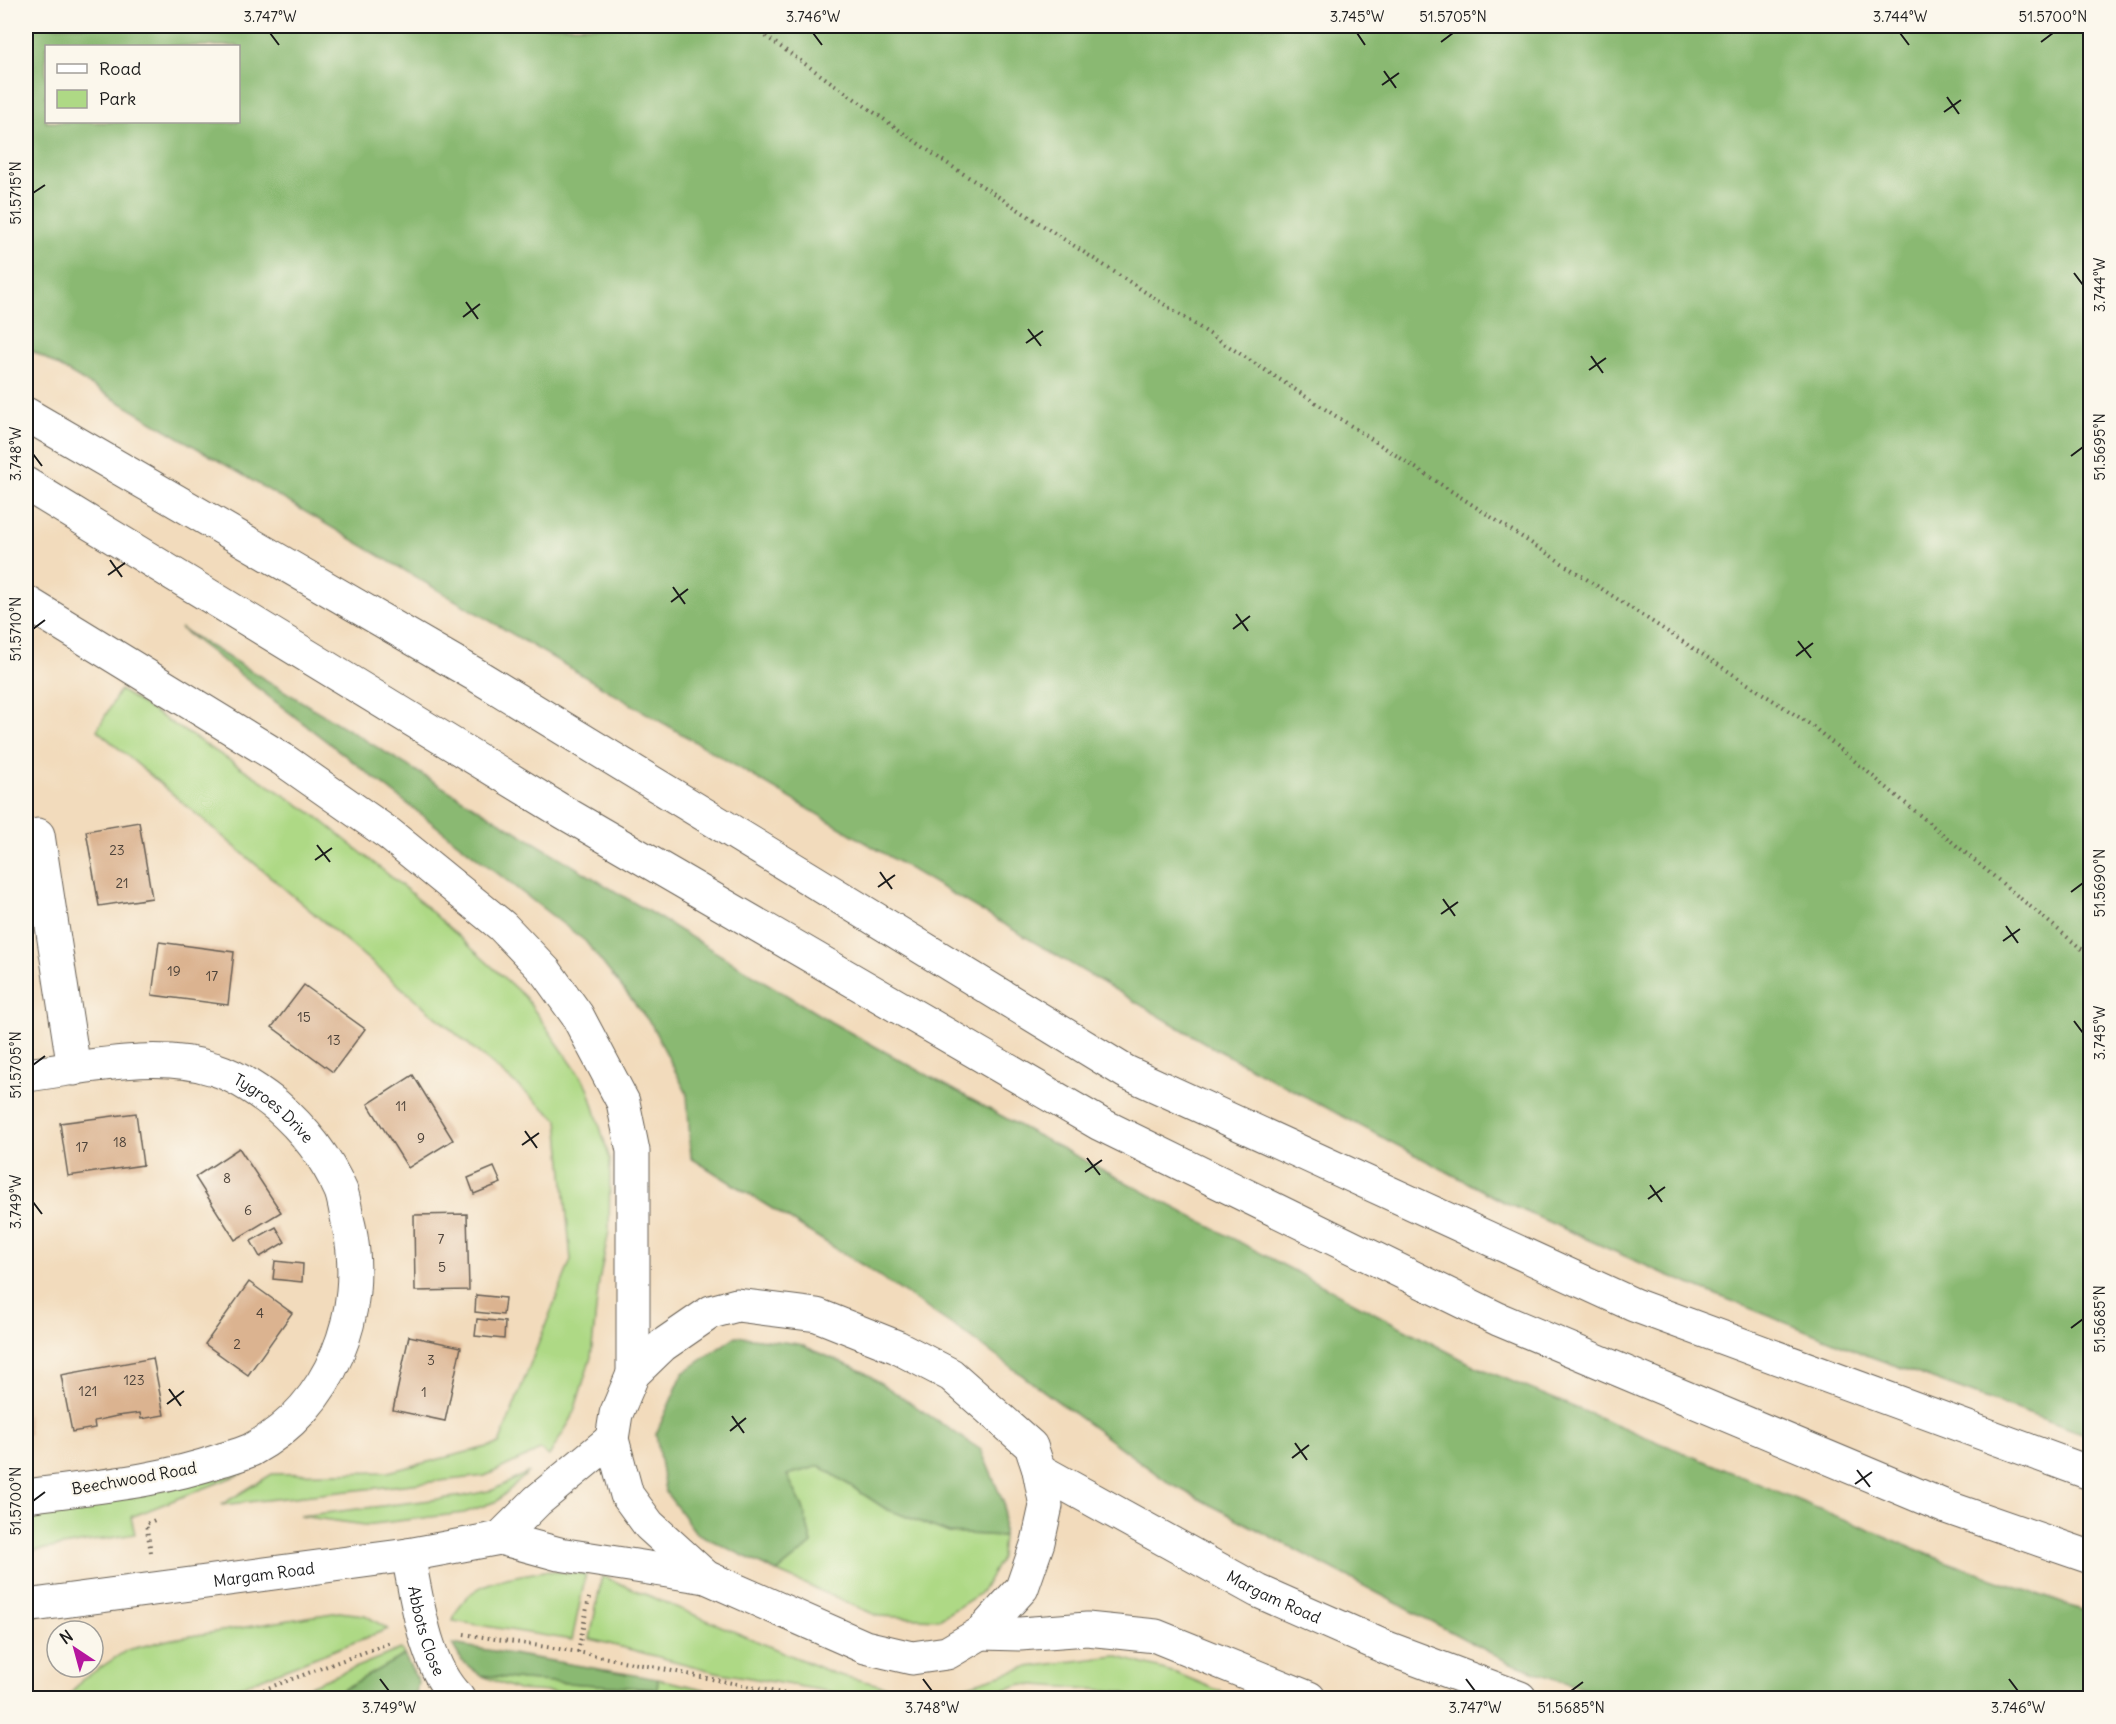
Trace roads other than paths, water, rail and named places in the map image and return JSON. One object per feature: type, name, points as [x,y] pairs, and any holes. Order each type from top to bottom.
[{"type":"main road","points":[[26,414],[476,675],[1126,1072],[1634,1305],[2091,1473]]},
{"type":"main road","points":[[26,484],[565,813],[1100,1124],[1498,1319],[1946,1507],[2091,1557]]},
{"type":"main road","points":[[26,602],[282,759],[389,834],[502,926],[546,972],[577,1015],[623,1102],[633,1151],[633,1374]]},
{"type":"main road","points":[[38,835],[74,1069]]},
{"type":"main road","name":"Tygroes Drive","points":[[26,1075],[167,1059],[214,1069],[253,1087],[291,1119],[319,1150],[342,1193],[354,1248],[354,1293],[345,1335],[330,1374],[310,1401],[283,1427],[250,1450],[207,1465]]},
{"type":"main road","points":[[737,1305],[817,1315],[897,1347],[951,1375],[1031,1446],[1039,1470],[1046,1506],[1038,1542],[1022,1588],[981,1633],[947,1653],[912,1658],[865,1647],[706,1576],[649,1525],[627,1495],[612,1439],[616,1414],[633,1374],[663,1345],[711,1312],[737,1305]]},
{"type":"main road","points":[[500,1538],[537,1501],[612,1439]]},
{"type":"main road","name":"Beechwood Road","points":[[26,1496],[157,1478],[207,1465]]},
{"type":"main road","name":"Margam Road","points":[[1039,1470],[1258,1591],[1387,1648],[1520,1698]]},
{"type":"main road","name":"Margam Road","points":[[26,1606],[408,1555],[500,1538],[559,1554],[706,1576]]},
{"type":"main road","name":"Abbots Close","points":[[408,1555],[425,1634],[446,1687],[458,1698]]},
{"type":"main road","points":[[981,1633],[1020,1635],[1087,1629],[1156,1636],[1309,1698]]}]
